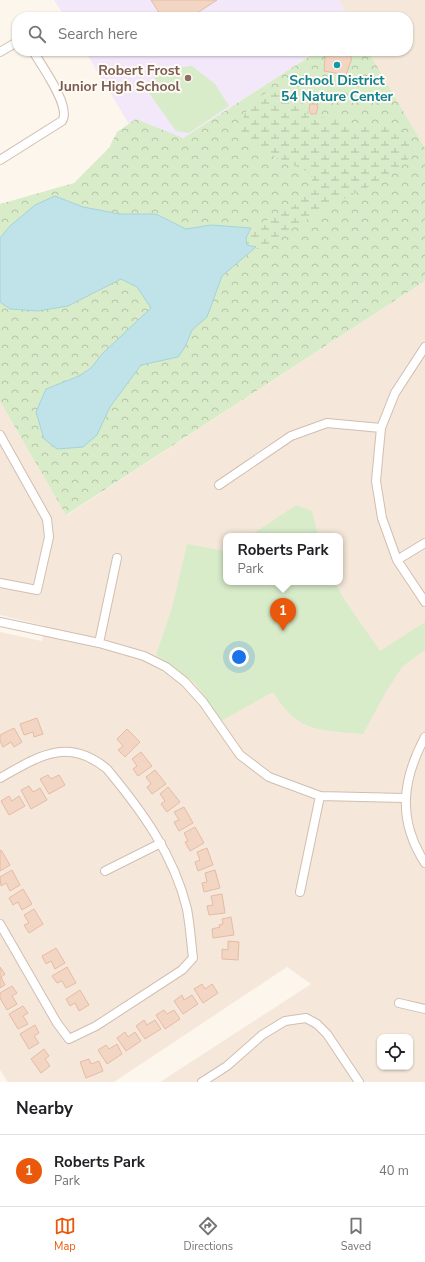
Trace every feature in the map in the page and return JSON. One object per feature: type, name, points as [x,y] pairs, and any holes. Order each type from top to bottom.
[{"type":"street","points":[[0,52],[12,45]]},
{"type":"street","points":[[0,160],[62,121],[65,112],[63,104],[36,56]]},
{"type":"street","points":[[425,348],[395,394],[381,428],[376,481],[382,518],[397,560],[425,602]]},
{"type":"street","points":[[219,485],[291,436],[298,433],[327,424],[381,428]]},
{"type":"street","points":[[0,435],[47,519],[49,537],[37,590],[0,583]]},
{"type":"street","points":[[397,560],[425,543]]},
{"type":"street","points":[[99,643],[117,558]]},
{"type":"street","points":[[0,622],[99,643],[144,656],[166,667],[185,682],[203,702],[240,755],[268,777],[320,796],[404,798]]},
{"type":"street","points":[[425,737],[415,756],[404,798],[409,829],[425,863]]},
{"type":"street","points":[[0,778],[44,755],[68,751],[84,755],[98,762],[107,769],[161,842],[178,880],[187,910],[193,958],[182,970],[96,1026],[69,1039],[57,1023],[0,924]]},
{"type":"street","points":[[300,892],[320,796]]},
{"type":"street","points":[[105,871],[161,842]]},
{"type":"street","points":[[399,1003],[425,1009]]},
{"type":"street","points":[[202,1082],[227,1066],[262,1036],[285,1021],[306,1018],[317,1024],[327,1034],[359,1082]]},
{"type":"shaded area","points":[[54,0],[339,0],[345,12],[62,12]]},
{"type":"shaded area","points":[[339,0],[425,0],[425,148],[371,56],[413,56],[413,12],[345,12]]},
{"type":"shaded area","name":"Robert Frost Junior High School","points":[[88,56],[310,56],[150,159]]},
{"type":"shaded area","points":[[425,281],[425,1082],[160,1082],[311,984],[287,967],[114,1082],[8,1082],[0,1070],[0,632],[42,641],[45,626],[0,615],[0,401],[67,515]]},
{"type":"green space","points":[[310,56],[371,56],[425,148],[425,281],[66,515],[0,401],[0,204],[74,183],[109,148],[117,132],[136,119],[183,138]]},
{"type":"green space","points":[[192,66],[215,84],[229,106],[189,133],[176,131],[144,86],[167,69]]},
{"type":"green space","points":[[268,92],[287,94],[302,101],[309,116],[334,119],[355,128],[378,125],[399,128],[409,135],[413,147],[407,162],[381,181],[347,197],[281,234],[272,245],[263,249],[247,246],[247,237],[251,228],[296,204],[303,198],[312,183],[312,175],[255,147],[248,141],[243,133],[243,120],[246,111],[259,97]]},
{"type":"green space","points":[[296,505],[312,511],[317,533],[254,533]]},
{"type":"green space","points":[[187,544],[223,550],[223,585],[337,585],[344,599],[380,651],[425,622],[425,650],[403,666],[387,690],[363,734],[324,730],[308,726],[297,720],[289,713],[273,692],[221,721],[195,683],[156,655],[172,608]]},
{"type":"water","points":[[55,196],[83,207],[120,214],[156,214],[186,229],[211,225],[251,228],[246,238],[247,245],[256,247],[222,276],[207,317],[192,330],[185,347],[178,357],[141,365],[110,407],[97,435],[83,447],[57,449],[44,439],[36,412],[46,389],[79,376],[91,368],[102,354],[151,308],[137,287],[121,279],[68,306],[38,311],[10,309],[0,302],[0,238],[10,226],[35,205]]},
{"type":"building","points":[[151,0],[217,0],[199,12],[159,12]]},
{"type":"building","name":"School District 54 Nature Center","points":[[350,56],[352,58],[346,75],[324,71],[325,57]]},
{"type":"building","points":[[310,104],[316,104],[318,107],[316,114],[311,114],[309,110]]},
{"type":"building","points":[[37,718],[43,734],[34,737],[33,732],[24,735],[20,724]]},
{"type":"building","points":[[14,728],[22,742],[14,747],[11,742],[3,747],[0,741],[0,735]]},
{"type":"building","points":[[127,729],[140,742],[125,757],[118,750],[123,746],[117,739]]},
{"type":"building","points":[[141,752],[152,766],[138,776],[133,769],[137,766],[132,759]]},
{"type":"building","points":[[155,770],[166,784],[152,794],[147,787],[151,784],[146,777]]},
{"type":"building","points":[[48,775],[51,779],[59,775],[65,785],[49,794],[40,779]]},
{"type":"building","points":[[29,786],[33,792],[40,788],[47,800],[31,809],[21,790]]},
{"type":"building","points":[[168,787],[180,802],[167,812],[161,804],[165,801],[160,794]]},
{"type":"building","points":[[9,796],[12,801],[19,796],[25,806],[9,815],[1,801]]},
{"type":"building","points":[[184,807],[193,823],[179,831],[174,822],[179,820],[174,812]]},
{"type":"building","points":[[195,827],[204,843],[190,851],[185,842],[188,841],[184,833]]},
{"type":"building","points":[[207,848],[213,865],[198,871],[195,862],[200,860],[197,852]]},
{"type":"building","points":[[1,850],[10,865],[0,871],[0,851]]},
{"type":"building","points":[[12,870],[20,885],[10,891],[6,883],[1,886],[0,877]]},
{"type":"building","points":[[215,870],[220,888],[204,892],[202,883],[207,882],[205,873]]},
{"type":"building","points":[[23,889],[32,904],[22,910],[18,902],[13,905],[9,898]]},
{"type":"building","points":[[222,894],[225,913],[209,915],[207,906],[213,905],[211,896]]},
{"type":"building","points":[[34,909],[43,924],[29,933],[24,925],[29,923],[24,915]]},
{"type":"building","points":[[231,917],[234,935],[213,938],[212,929],[220,927],[219,925],[223,924],[222,919]]},
{"type":"building","points":[[228,941],[239,942],[238,960],[222,959],[222,949],[228,950]]},
{"type":"building","points":[[56,948],[65,963],[55,969],[51,961],[46,964],[42,956]]},
{"type":"building","points":[[0,967],[5,974],[1,977],[5,985],[0,988]]},
{"type":"building","points":[[67,967],[76,983],[66,988],[62,981],[57,983],[52,976]]},
{"type":"building","points":[[202,984],[205,989],[212,984],[218,993],[203,1003],[194,989]]},
{"type":"building","points":[[12,986],[17,993],[12,996],[17,1004],[7,1010],[0,998],[0,993]]},
{"type":"building","points":[[80,990],[89,1005],[79,1011],[75,1003],[70,1006],[66,999]]},
{"type":"building","points":[[182,995],[184,1000],[192,995],[198,1004],[183,1014],[174,1001]]},
{"type":"building","points":[[23,1006],[28,1013],[23,1016],[28,1024],[18,1029],[9,1014]]},
{"type":"building","points":[[164,1010],[167,1014],[174,1010],[180,1019],[165,1029],[156,1015]]},
{"type":"building","points":[[144,1020],[147,1025],[155,1020],[161,1029],[145,1039],[136,1026]]},
{"type":"building","points":[[35,1025],[39,1033],[34,1036],[39,1043],[29,1049],[20,1034]]},
{"type":"building","points":[[125,1032],[128,1037],[135,1032],[141,1041],[126,1051],[117,1038]]},
{"type":"building","points":[[117,1044],[122,1054],[107,1064],[98,1050],[106,1045],[109,1049]]},
{"type":"building","points":[[44,1049],[49,1056],[45,1059],[50,1066],[41,1073],[31,1059]]},
{"type":"building","points":[[89,1059],[91,1064],[99,1061],[103,1071],[86,1078],[80,1062]]},
{"type":"place","name":"School District 54 Nature Center","points":[[337,65]]},
{"type":"place","name":"Robert Frost Junior High School","points":[[188,78]]},
{"type":"place","name":"Roberts Park","points":[[283,631]]}]
